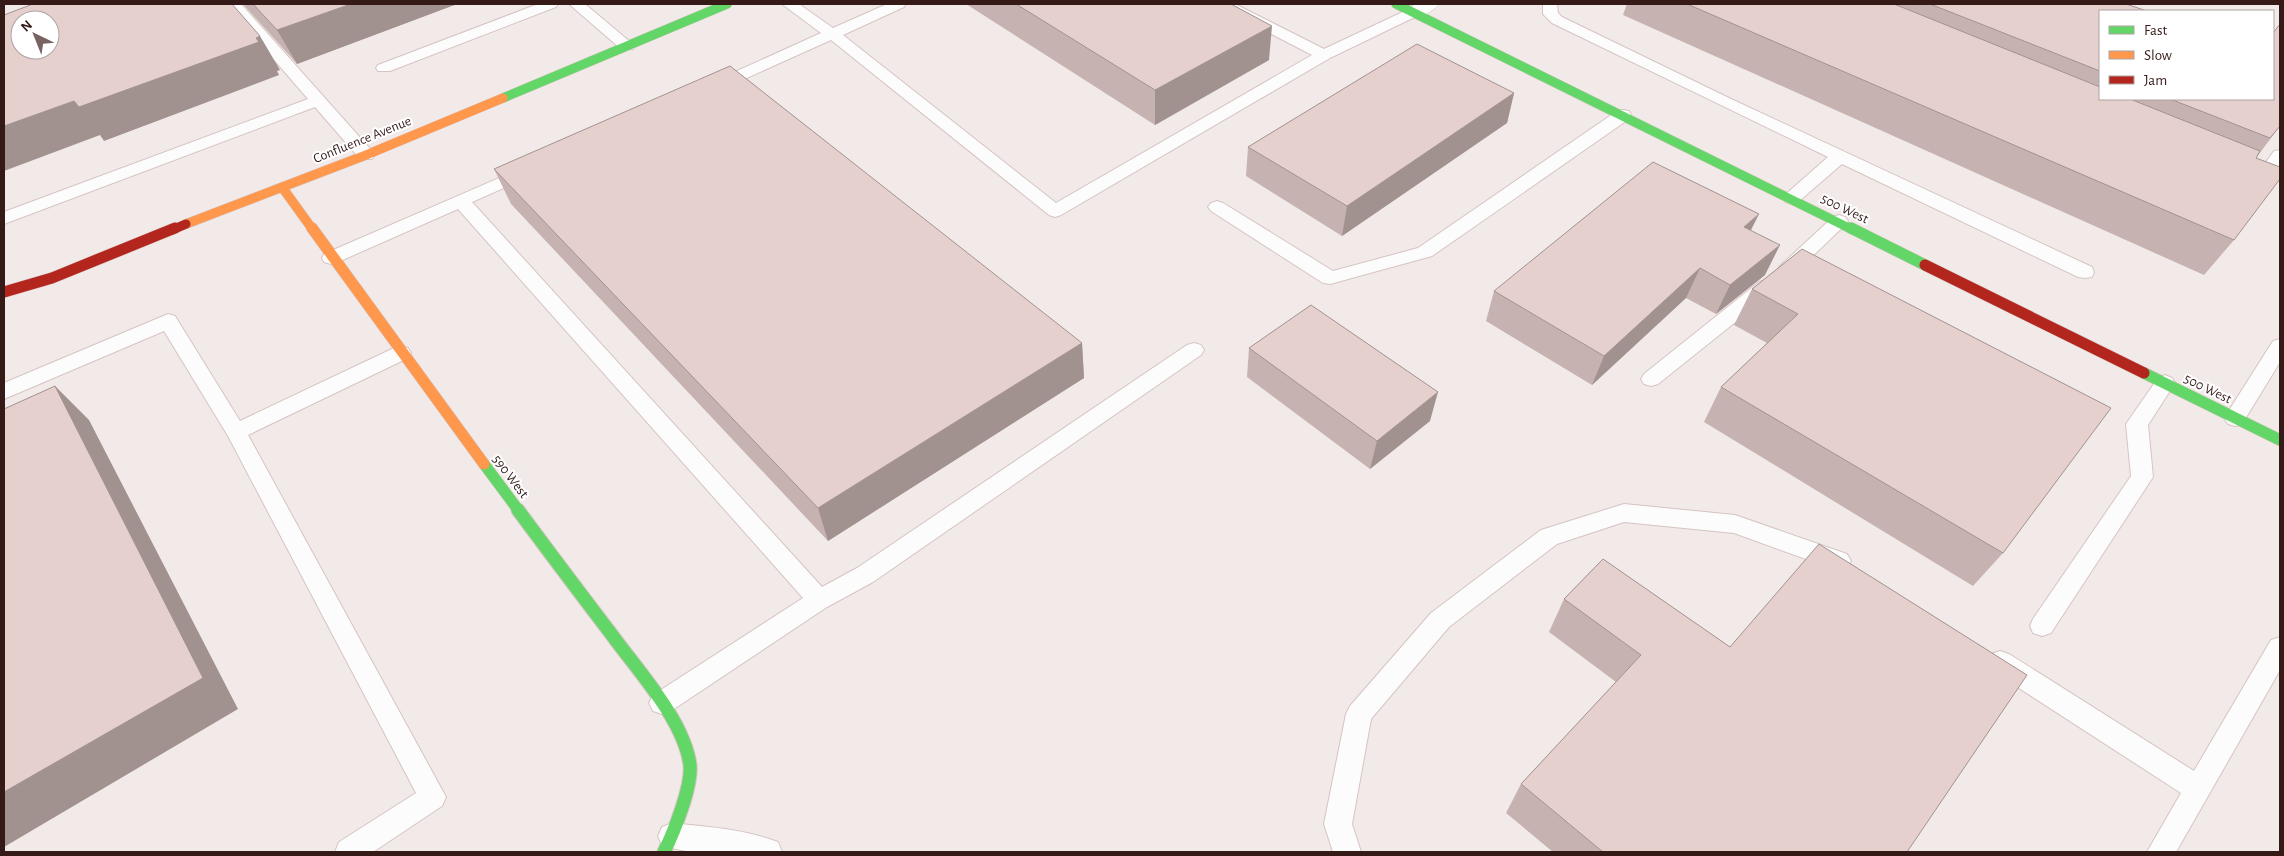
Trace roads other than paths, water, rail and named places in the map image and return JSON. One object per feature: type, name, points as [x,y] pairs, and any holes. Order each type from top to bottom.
[{"type":"street","name":"Confluence Avenue","points":[[4,292],[52,278],[366,155],[727,4]]},
{"type":"street","name":"500 West","points":[[1396,4],[1422,8],[1623,115],[2280,440]]},
{"type":"street","name":"590 West","points":[[282,187],[400,353],[662,703],[683,738],[690,766],[686,793],[668,844]]},
{"type":"lane","points":[[233,4],[366,155]]},
{"type":"lane","points":[[576,4],[627,46]]},
{"type":"lane","points":[[789,4],[832,34],[1055,211],[1324,55],[1422,8]]},
{"type":"lane","points":[[696,95],[899,4]]},
{"type":"lane","points":[[1224,4],[1324,55]]},
{"type":"lane","points":[[1550,4],[1551,14],[1557,20],[2085,272]]},
{"type":"lane","points":[[384,68],[540,5]]},
{"type":"lane","points":[[4,218],[319,100]]},
{"type":"lane","points":[[1217,207],[1330,278],[1425,252],[1623,115]]},
{"type":"lane","points":[[2238,180],[2256,188],[2280,155]]},
{"type":"lane","points":[[1792,198],[1840,156]]},
{"type":"lane","points":[[331,258],[543,164]]},
{"type":"lane","points":[[461,201],[820,600]]},
{"type":"lane","points":[[1651,379],[1794,276],[1839,221]]},
{"type":"lane","points":[[4,392],[168,321],[236,432],[433,797],[349,852]]},
{"type":"lane","points":[[2235,418],[2280,346]]},
{"type":"lane","points":[[662,703],[820,600],[865,575],[1194,350]]},
{"type":"lane","points":[[236,432],[400,353]]},
{"type":"lane","points":[[2042,626],[2142,477],[2137,424],[2165,383]]},
{"type":"lane","points":[[1347,852],[1338,824],[1359,714],[1440,620],[1550,536],[1624,513],[1726,523],[1735,524],[1837,560],[1855,569]]},
{"type":"lane","points":[[2161,852],[2280,648]]},
{"type":"lane","points":[[1980,649],[2198,789]]},
{"type":"lane","points":[[668,844],[738,844],[768,852]]}]
